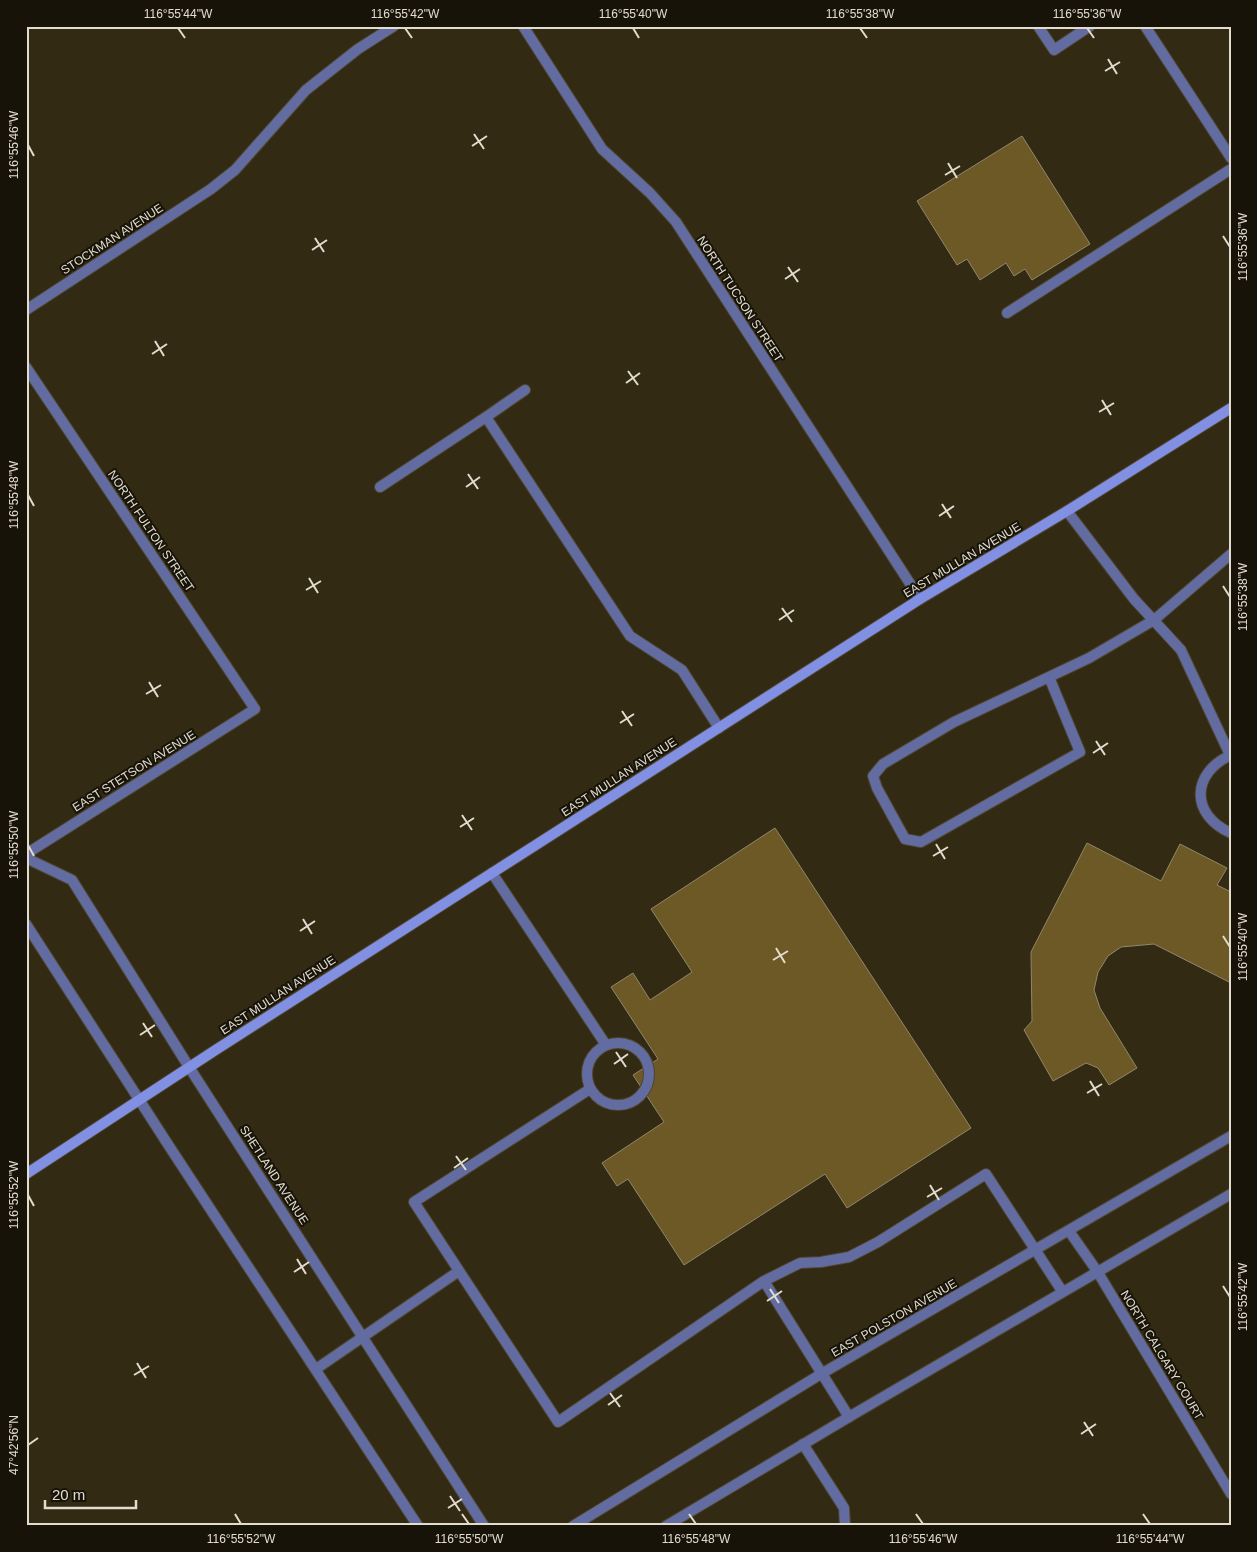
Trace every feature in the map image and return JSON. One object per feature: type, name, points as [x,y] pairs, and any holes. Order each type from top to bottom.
[{"type":"main road","name":"EAST MULLAN AVENUE","points":[[26,1174],[920,599],[1231,408]]},
{"type":"street","name":"STOCKMAN AVENUE","points":[[26,310],[211,189],[235,170],[306,90],[358,49],[394,26]]},
{"type":"street","name":"NORTH TUCSON STREET","points":[[524,26],[602,149],[650,193],[676,222],[920,599]]},
{"type":"street","points":[[1038,26],[1054,50],[1090,26]]},
{"type":"street","points":[[1145,26],[1231,158]]},
{"type":"street","points":[[1007,313],[1231,169]]},
{"type":"street","name":"NORTH FULTON STREET","points":[[26,367],[255,709]]},
{"type":"street","points":[[380,487],[525,390]]},
{"type":"street","points":[[486,417],[630,636],[682,670],[720,728]]},
{"type":"street","points":[[1066,511],[1134,599],[1181,650],[1230,755],[1218,761],[1208,770],[1202,783],[1201,796],[1203,808],[1219,828],[1231,833]]},
{"type":"street","points":[[1049,677],[1080,752],[921,842],[905,839],[876,788],[873,776],[883,764],[954,722],[1089,658],[1154,620],[1231,554]]},
{"type":"street","name":"EAST STETSON AVENUE","points":[[26,854],[255,709]]},
{"type":"street","name":"SHETLAND AVENUE","points":[[26,858],[72,880],[189,1068],[484,1526]]},
{"type":"street","points":[[492,873],[606,1045]]},
{"type":"street","points":[[26,924],[418,1526]]},
{"type":"street","points":[[622,1044],[636,1048],[648,1065],[649,1076],[647,1086],[634,1101],[620,1105],[604,1103],[590,1089],[587,1079],[587,1068],[590,1059],[606,1045],[622,1044]]},
{"type":"street","points":[[590,1089],[414,1202],[558,1422],[764,1281],[800,1263],[821,1262],[849,1257],[878,1242],[986,1174],[1062,1291]]},
{"type":"street","name":"EAST POLSTON AVENUE","points":[[573,1526],[821,1374],[1231,1136]]},
{"type":"street","points":[[666,1526],[1062,1291],[1231,1194]]},
{"type":"street","name":"NORTH CALGARY COURT","points":[[1069,1231],[1098,1271],[1231,1494]]},
{"type":"street","points":[[316,1369],[459,1271]]},
{"type":"street","points":[[764,1281],[849,1417]]},
{"type":"street","points":[[803,1444],[844,1508],[845,1526]]},
{"type":"building","points":[[1022,136],[1090,244],[1032,280],[1025,269],[1014,276],[1006,263],[980,280],[967,259],[957,265],[917,201]]},
{"type":"building","points":[[775,828],[971,1128],[847,1208],[825,1174],[684,1265],[628,1179],[617,1186],[602,1163],[664,1122],[633,1075],[658,1059],[611,987],[633,973],[650,1000],[692,972],[651,909]]},
{"type":"building","points":[[1087,843],[1161,881],[1180,844],[1227,868],[1217,885],[1231,892],[1231,983],[1154,944],[1121,947],[1108,956],[1098,972],[1094,990],[1100,1008],[1137,1068],[1109,1085],[1098,1068],[1086,1063],[1053,1081],[1024,1030],[1032,1021],[1031,952]]}]
